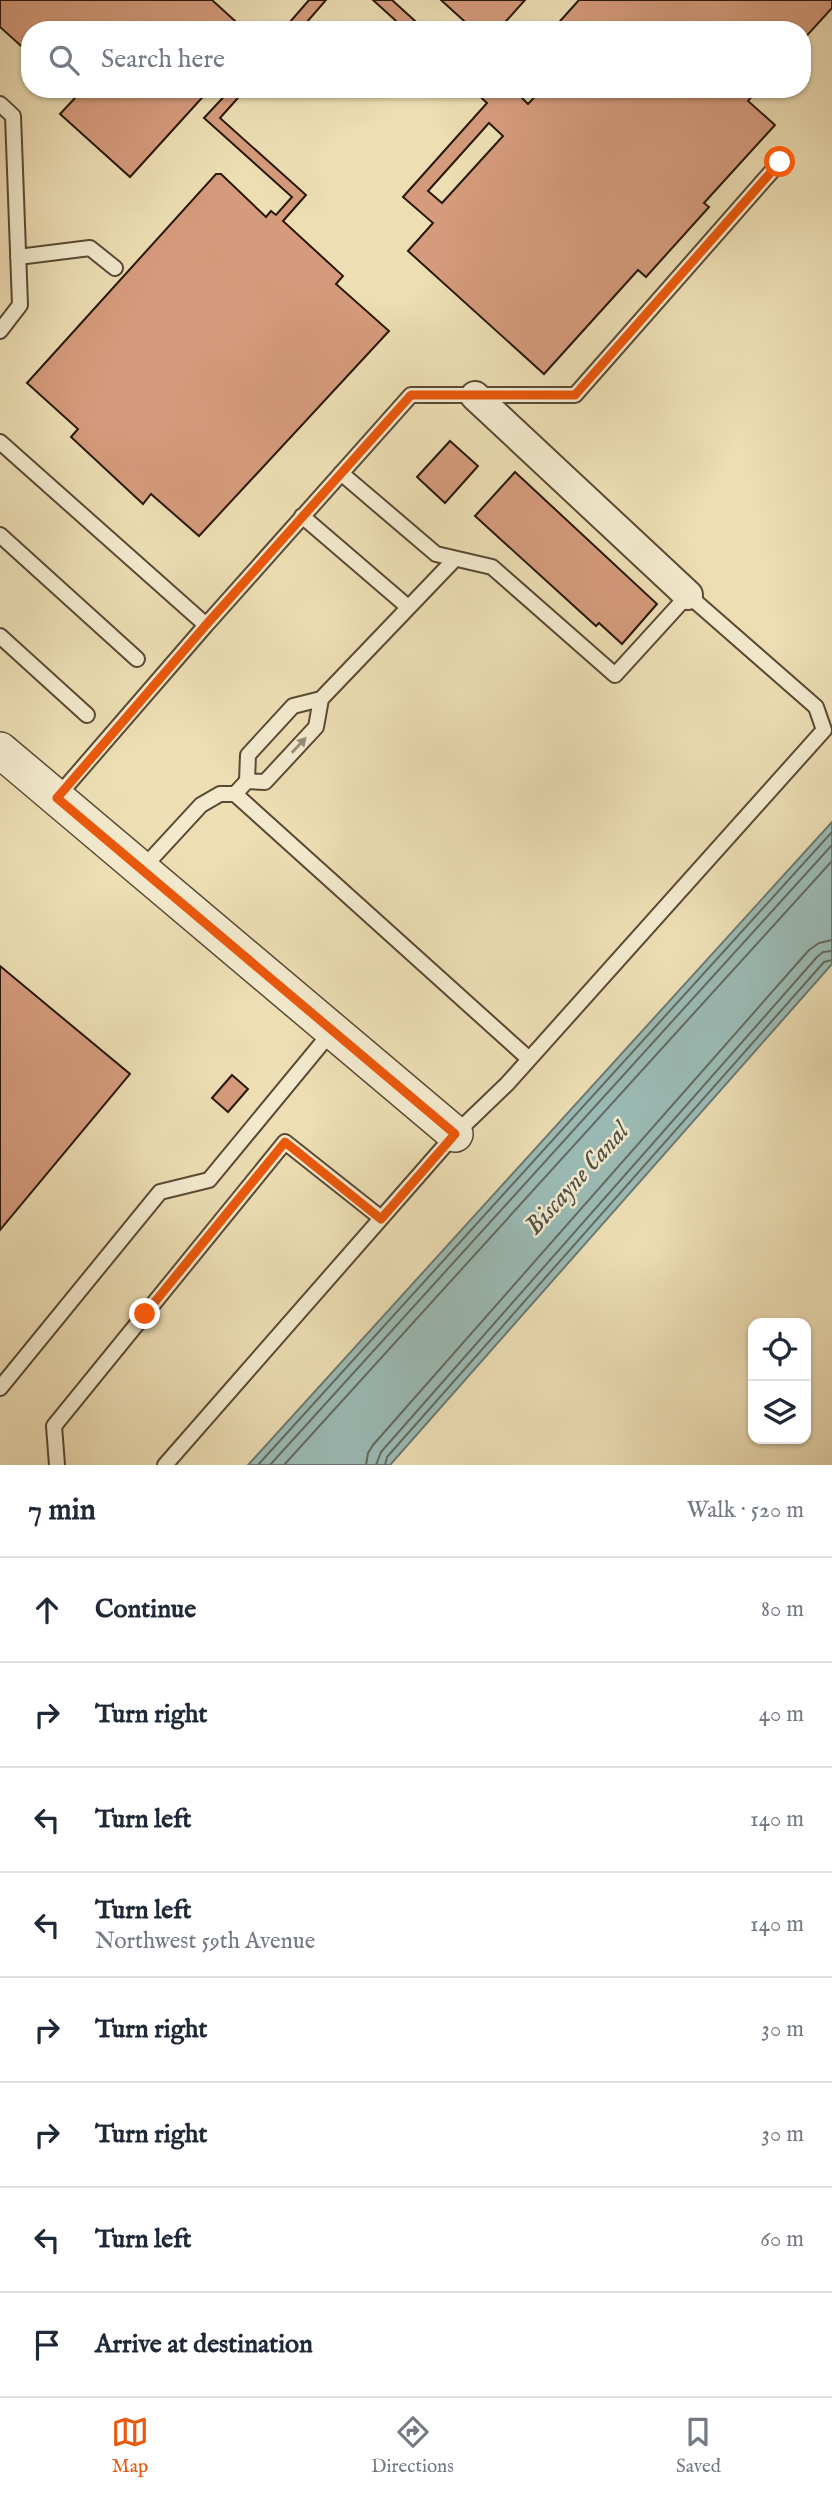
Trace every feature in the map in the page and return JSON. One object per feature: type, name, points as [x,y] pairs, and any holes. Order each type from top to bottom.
[{"type":"street","points":[[474,396],[688,595]]},
{"type":"street","points":[[0,750],[455,1134]]},
{"type":"lane","points":[[0,104],[13,116],[20,305],[0,331]]},
{"type":"lane","points":[[57,798],[206,625],[411,395],[575,395],[780,162]]},
{"type":"lane","points":[[18,257],[90,248],[115,268]]},
{"type":"lane","points":[[0,442],[206,625]]},
{"type":"lane","points":[[165,1465],[455,1134],[530,1059],[828,725],[822,720],[816,707],[688,595],[615,675],[492,568],[436,554],[341,473]]},
{"type":"lane","points":[[302,516],[408,607]]},
{"type":"lane","points":[[0,535],[137,659]]},
{"type":"lane","points":[[235,794],[247,781],[248,755],[293,706],[321,699],[455,559]]},
{"type":"lane","points":[[0,636],[87,715]]},
{"type":"lane","points":[[247,781],[265,782],[316,727],[321,699]]},
{"type":"lane","points":[[142,869],[201,805],[220,794],[235,794],[530,1059]]},
{"type":"lane","points":[[0,1388],[160,1192],[209,1180],[332,1031]]},
{"type":"lane","points":[[57,1465],[54,1426],[285,1142],[381,1219]]},
{"type":"water","name":"Biscayne Canal","points":[[832,822],[832,964],[390,1465],[248,1465]]},
{"type":"building","points":[[0,0],[212,0],[235,21],[21,21],[21,46],[0,27]]},
{"type":"building","points":[[309,0],[326,0],[308,21],[291,21]]},
{"type":"building","points":[[373,0],[392,0],[415,21],[396,21]]},
{"type":"building","points":[[441,0],[525,0],[506,21],[464,21]]},
{"type":"building","points":[[579,0],[832,0],[832,8],[811,31],[811,21],[560,21]]},
{"type":"building","points":[[75,98],[202,98],[130,177],[60,114]]},
{"type":"building","points":[[223,98],[238,98],[220,118],[306,195],[283,221],[343,276],[336,284],[389,331],[199,536],[151,494],[143,504],[71,437],[78,429],[27,383],[216,174],[221,174],[266,217],[271,211],[276,215],[292,197],[204,118]]},
{"type":"building","points":[[482,98],[522,98],[528,104],[534,98],[750,98],[748,101],[775,125],[704,203],[709,207],[646,277],[638,270],[544,374],[408,251],[433,223],[403,197],[487,103]],"holes":[[[489,123],[503,136],[442,203],[428,191]]]},
{"type":"building","points":[[450,441],[478,466],[445,503],[417,477]]},
{"type":"building","points":[[515,472],[657,604],[622,644],[599,623],[596,626],[475,516]]},
{"type":"building","points":[[0,966],[130,1074],[0,1230]]},
{"type":"building","points":[[232,1075],[248,1089],[228,1112],[212,1098]]},
{"type":"route","points":[[145,1314],[285,1142],[381,1219],[455,1134],[57,798],[206,625],[411,395],[575,395],[780,162]]}]
